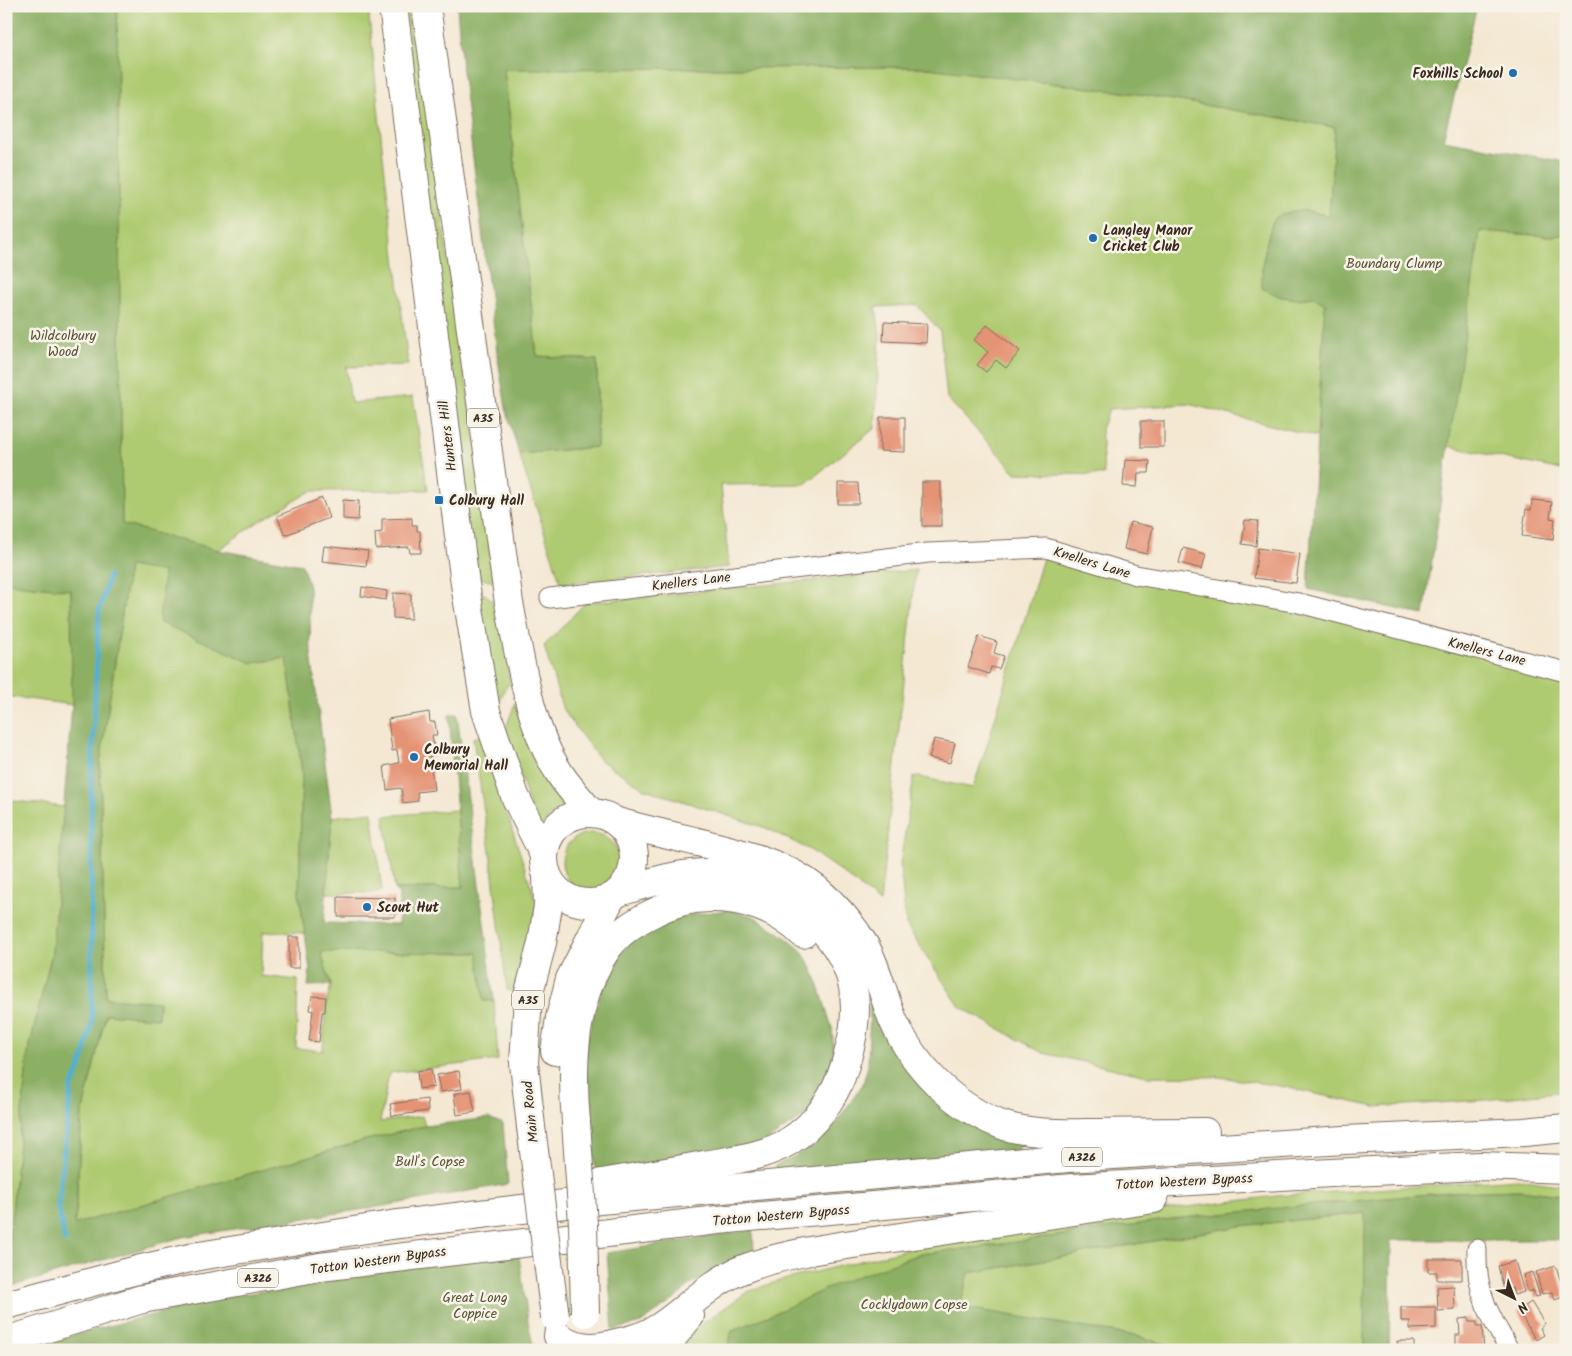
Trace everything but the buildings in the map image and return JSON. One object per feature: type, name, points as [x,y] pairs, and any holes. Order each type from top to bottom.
[{"type":"main road","name":"Hunters Hill","points":[[394,6],[465,584],[486,711],[515,796],[545,865]]},
{"type":"main road","name":"A35","points":[[426,6],[509,603],[526,688],[543,741],[559,774],[591,813]]},
{"type":"main road","points":[[391,1225],[586,1186],[746,1157],[772,1150],[788,1142],[819,1114],[830,1100],[845,1067],[854,1037],[855,1008],[852,986],[836,948],[812,917],[774,891],[756,883],[722,874],[699,873],[679,875],[615,895],[599,903],[586,904],[574,901],[562,895],[553,886],[545,865],[547,842],[554,830],[564,820],[577,814],[591,813],[604,815],[617,822],[765,861],[792,873],[814,888],[835,906],[850,923],[866,947],[896,1027],[925,1071],[946,1093],[980,1115],[1004,1125],[1048,1133],[1263,1132],[1344,1140]]},
{"type":"main road","points":[[615,895],[628,882],[633,870],[635,856],[632,843],[626,831],[617,822]]},
{"type":"main road","name":"Main Road","points":[[545,865],[548,906],[542,943],[528,996],[524,1063],[558,1334]]},
{"type":"main road","name":"Main Road","points":[[588,1348],[568,1123],[555,1089],[555,1051],[570,979],[615,895]]},
{"type":"main road","points":[[568,1123],[574,1094],[578,1027],[589,986],[598,966],[608,948],[624,932],[642,918],[681,901],[698,898],[738,899],[757,905],[778,915],[797,928],[814,945],[833,977],[843,1014],[845,1067]]},
{"type":"main road","name":"A326","points":[[6,1305],[136,1270],[199,1256],[391,1225],[600,1200],[1068,1158],[1566,1128]]},
{"type":"main road","name":"Totton Western Bypass","points":[[6,1341],[142,1299],[320,1267],[412,1255],[767,1216],[1073,1188],[1480,1166],[1566,1168]]},
{"type":"main road","points":[[558,1334],[567,1342],[588,1348],[638,1338],[661,1326],[711,1287],[741,1270],[786,1256],[1331,1173]]},
{"type":"main road","points":[[662,1350],[702,1302],[741,1270]]},
{"type":"street","name":"Knellers Lane","points":[[550,598],[928,552],[1046,548],[1136,575],[1299,603],[1566,672]]},
{"type":"street","points":[[1476,1250],[1476,1270],[1479,1288],[1509,1350]]},
{"type":"green space","points":[[6,6],[117,6],[122,524],[218,550],[302,565],[309,587],[311,654],[332,817],[324,923],[398,925],[399,895],[395,889],[463,887],[449,715],[457,714],[494,1001],[484,1001],[478,953],[321,952],[331,985],[308,986],[310,970],[299,893],[302,773],[287,658],[252,663],[159,622],[164,572],[129,566],[100,764],[106,998],[159,1002],[158,1018],[106,1014],[82,1114],[75,1224],[366,1140],[425,1126],[489,1118],[503,1124],[508,1184],[378,1207],[182,1237],[6,1288],[6,1242],[9,1241],[28,1054],[52,952],[72,705],[71,590],[6,583]]},
{"type":"green space","points":[[117,6],[368,6],[383,156],[408,365],[346,367],[351,403],[413,397],[428,490],[311,491],[258,522],[218,550],[122,525]]},
{"type":"green space","points":[[405,6],[415,6],[457,332],[472,415],[494,582],[472,576]]},
{"type":"green space","name":"Boundary Clump","points":[[457,6],[1477,6],[1443,140],[1566,162],[1566,235],[1548,236],[1480,231],[1424,615],[1308,589],[1325,304],[1314,297],[1297,299],[1281,297],[1262,288],[1262,270],[1266,244],[1274,218],[1302,210],[1329,216],[1335,127],[1138,94],[920,67],[504,69],[537,356],[597,360],[597,447],[519,454],[506,408],[497,353],[462,69]]},
{"type":"green space","points":[[920,67],[1138,94],[1335,127],[1329,216],[1310,211],[1274,218],[1261,270],[1297,299],[1314,297],[1325,304],[1317,437],[1189,404],[1109,409],[1101,429],[1104,475],[1016,473],[947,398],[940,331],[917,305],[876,307],[880,334],[875,428],[805,484],[721,485],[729,567],[561,584],[519,454],[597,447],[597,360],[537,356],[504,69]]},
{"type":"green space","points":[[1480,231],[1548,236],[1566,235],[1566,471],[1448,446]]},
{"type":"green space","points":[[1046,548],[1566,672],[1566,1091],[1485,1100],[1375,1107],[1280,1086],[1220,1077],[1147,1076],[1043,1053],[960,1007],[906,925],[900,864],[914,776],[973,788]]},
{"type":"green space","points":[[129,566],[164,572],[252,663],[287,658],[302,773],[299,893],[305,933],[263,932],[261,976],[298,980],[296,1048],[323,1051],[325,1008],[331,985],[320,951],[479,953],[484,1001],[494,1001],[498,1060],[389,1073],[380,1122],[422,1116],[425,1126],[366,1140],[75,1225],[82,1114],[106,1014],[158,1018],[159,1002],[106,998],[100,764]]},
{"type":"green space","points":[[916,570],[880,903],[843,873],[810,850],[766,828],[645,789],[600,760],[563,710],[544,646],[585,603]]},
{"type":"green space","points":[[6,583],[71,590],[73,705],[6,696]]},
{"type":"green space","points":[[476,592],[483,593],[491,599],[499,610],[510,683],[504,690],[496,713]]},
{"type":"green space","points":[[515,703],[533,759],[540,773],[547,786],[567,804],[548,818],[542,828],[537,829],[506,728]]},
{"type":"green space","points":[[481,736],[537,904],[519,992],[507,990],[490,851],[473,738]]},
{"type":"green space","points":[[6,800],[65,807],[52,952],[28,1054],[9,1242],[6,1242]]},
{"type":"green space","points":[[457,810],[463,887],[395,889],[384,816]]},
{"type":"green space","points":[[372,812],[382,891],[377,893],[326,893],[332,817]]},
{"type":"green space","points":[[585,833],[597,833],[612,841],[620,856],[620,868],[612,883],[597,891],[585,891],[570,883],[562,868],[562,856],[570,841]]},
{"type":"green space","points":[[728,910],[753,916],[784,936],[800,949],[811,966],[832,1028],[834,1053],[821,1091],[809,1113],[761,1144],[596,1176],[586,1085],[586,1043],[598,1000],[614,962],[636,935],[659,922],[689,915]]},
{"type":"green space","points":[[878,998],[904,1059],[1019,1140],[1019,1153],[782,1176],[775,1166],[811,1148],[832,1129],[863,1084],[868,1065],[870,1003]]},
{"type":"green space","points":[[1518,1179],[1566,1186],[1566,1196],[1521,1190],[1451,1192],[1172,1219],[982,1247],[919,1254],[732,1331],[727,1350],[679,1350],[696,1328],[747,1292],[779,1281],[920,1246],[1098,1218],[1277,1196]]},
{"type":"green space","name":"Cocklydown Copse","points":[[1521,1190],[1566,1196],[1566,1243],[1556,1240],[1391,1240],[1389,1350],[1364,1350],[1365,1213],[1240,1226],[969,1273],[960,1307],[1141,1337],[1185,1350],[727,1350],[732,1331],[834,1285],[919,1254],[982,1247],[1172,1219],[1451,1192]]},
{"type":"green space","points":[[1366,1213],[1364,1350],[1185,1350],[1141,1337],[960,1307],[969,1273],[1240,1226]]},
{"type":"green space","points":[[753,1230],[754,1253],[726,1265],[691,1284],[675,1299],[641,1323],[613,1330],[607,1253]]},
{"type":"green space","name":"Great Long Coppice","points":[[519,1256],[534,1350],[291,1350],[289,1344],[267,1350],[15,1350],[211,1300],[420,1264]]},
{"type":"waterway","points":[[65,1241],[58,1207],[71,1089],[83,1060],[92,1022],[91,784],[99,612],[109,576]]},
{"type":"place","name":"Foxhills School","points":[[1513,73]]},
{"type":"place","name":"Langley Manor Cricket Club","points":[[1093,238]]},
{"type":"place","name":"Colbury Hall","points":[[439,500]]},
{"type":"place","name":"Colbury Memorial Hall","points":[[414,757]]},
{"type":"place","name":"Scout Hut","points":[[367,907]]},
{"type":"park label","name":"Wildcolbury Wood","points":[[63,344]]},
{"type":"park label","name":"Bull's Copse","points":[[430,1161]]}]
